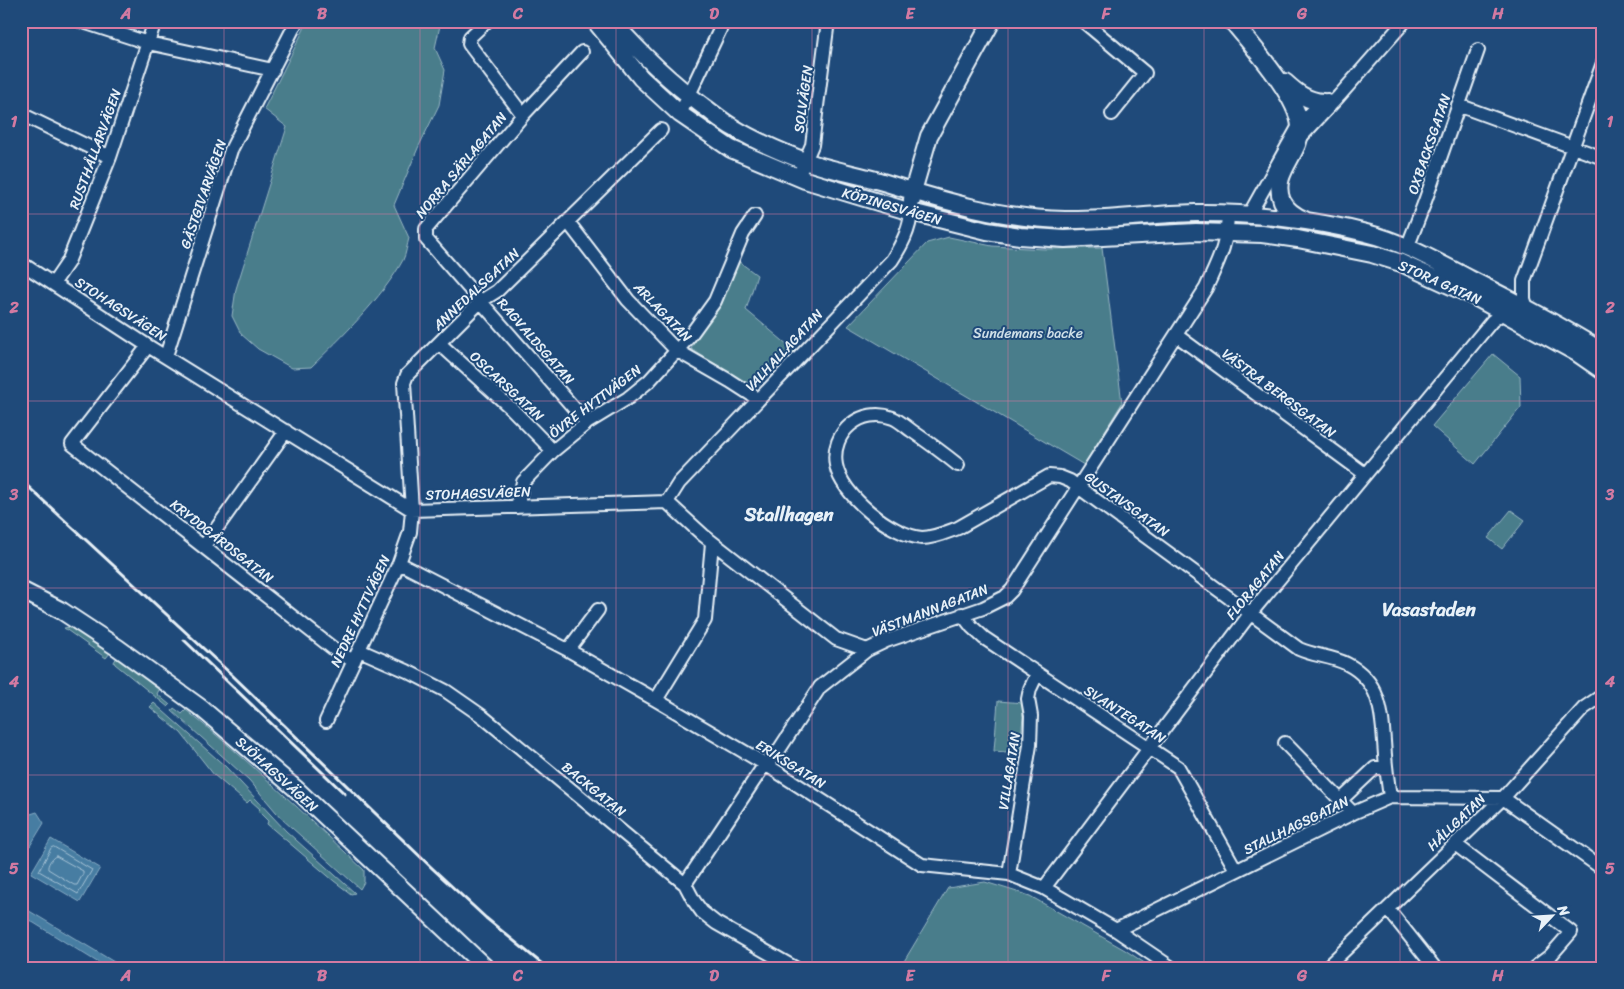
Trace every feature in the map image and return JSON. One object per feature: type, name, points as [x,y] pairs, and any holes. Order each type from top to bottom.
[{"type":"main road","name":"KÖPINGSVÄGEN","points":[[595,21],[641,78],[680,114],[731,149],[798,178],[912,212],[987,231],[1020,236],[1065,239],[1196,232],[1254,233]]},
{"type":"main road","name":"KÖPINGSVÄGEN","points":[[612,21],[631,43],[662,73],[689,96],[733,128],[805,161],[987,211],[1039,219],[1106,220],[1194,213],[1256,216]]},
{"type":"main road","points":[[912,212],[913,191],[929,136],[992,21]]},
{"type":"main road","points":[[1232,21],[1272,71],[1286,92],[1300,130],[1279,184],[1256,216],[1254,233]]},
{"type":"main road","points":[[1272,71],[1297,93],[1312,101],[1323,102]]},
{"type":"main road","points":[[1279,184],[1284,205],[1296,216],[1309,222]]},
{"type":"main road","name":"STORA GATAN","points":[[1256,216],[1309,222],[1366,232],[1407,248],[1527,308],[1603,352]]},
{"type":"main road","name":"STORA GATAN","points":[[1254,233],[1298,239],[1372,254],[1401,263],[1474,296],[1504,312],[1577,353],[1603,371]]},
{"type":"main road","name":"SJÖHAGSVÄGEN","points":[[21,578],[49,604]]},
{"type":"main road","name":"SJÖHAGSVÄGEN","points":[[21,590],[62,610],[201,708],[295,788],[486,968]]},
{"type":"street","points":[[80,21],[148,44],[273,70]]},
{"type":"street","name":"RUSTHÅLLARVÄGEN","points":[[53,284],[68,262],[110,157],[155,21]]},
{"type":"street","name":"GÄSTGIVARVÄGEN","points":[[166,356],[231,150],[297,21]]},
{"type":"street","points":[[487,21],[470,37],[469,44],[523,115]]},
{"type":"street","points":[[680,114],[724,21]]},
{"type":"street","name":"SOLVÄGEN","points":[[798,178],[812,145],[828,21]]},
{"type":"street","points":[[1083,21],[1145,73],[1112,114]]},
{"type":"street","points":[[1300,130],[1339,96],[1404,21]]},
{"type":"street","name":"OXBACKSGATAN","points":[[1407,248],[1478,50]]},
{"type":"street","name":"NORRA SÄRLAGATAN","points":[[481,301],[426,239],[426,229],[523,115],[582,52]]},
{"type":"street","points":[[1527,308],[1524,299],[1524,281],[1603,63]]},
{"type":"street","points":[[1256,216],[1307,115],[1323,102],[1339,96]]},
{"type":"street","points":[[1458,105],[1603,158]]},
{"type":"street","points":[[21,114],[110,157]]},
{"type":"street","name":"ANNEDALSGATAN","points":[[412,510],[404,383],[407,375],[481,301],[497,291],[661,130]]},
{"type":"street","name":"VALHALLAGATAN","points":[[667,502],[679,483],[892,260],[910,224],[912,212]]},
{"type":"street","name":"VÄSTMANNAGATAN","points":[[685,884],[765,764],[775,756],[820,687],[867,650],[886,641],[995,602],[1005,597],[1012,590],[1080,487],[1206,288],[1224,250],[1228,233],[1228,214]]},
{"type":"street","name":"ÖVRE HYTTVÄGEN","points":[[517,507],[523,482],[553,451],[586,423],[628,398],[650,381],[703,320],[715,301],[744,234],[755,216]]},
{"type":"street","name":"ARLAGATAN","points":[[568,222],[628,300],[676,350],[758,399]]},
{"type":"street","name":"STOHAGSVÄGEN","points":[[21,263],[148,346],[412,510],[667,502]]},
{"type":"street","name":"RAGVALDSGATAN","points":[[481,301],[586,423]]},
{"type":"street","name":"FLORAGATAN","points":[[1044,888],[1250,614],[1492,321],[1504,312]]},
{"type":"street","name":"VÄSTRA BERGSGATAN","points":[[1176,335],[1365,474]]},
{"type":"street","name":"OSCARSGATAN","points":[[440,344],[512,409],[553,451]]},
{"type":"street","name":"KRYDDGÅRDSGATAN","points":[[148,346],[72,444],[339,653],[356,655]]},
{"type":"street","name":"GUSTAVSGATAN","points":[[958,465],[895,419],[881,415],[861,417],[848,426],[838,442],[836,454],[836,466],[841,479],[848,491],[860,503],[880,520],[904,534],[923,538],[944,534],[958,528],[1049,476],[1060,477],[1080,487],[1299,649],[1314,655],[1345,662],[1362,674],[1374,690],[1382,711],[1390,797]]},
{"type":"street","points":[[204,546],[286,431]]},
{"type":"street","points":[[667,502],[712,542],[836,639],[867,650]]},
{"type":"street","name":"NEDRE HYTTVÄGEN","points":[[326,721],[399,562],[410,532],[412,510]]},
{"type":"street","points":[[656,700],[705,620],[712,542]]},
{"type":"street","name":"ERIKSGATAN","points":[[399,562],[568,650],[656,700],[765,764],[922,865],[1009,874],[1044,888],[1116,930],[1172,968]]},
{"type":"street","points":[[568,650],[598,610]]},
{"type":"street","name":"SVANTEGATAN","points":[[962,614],[984,638],[1178,766],[1236,870]]},
{"type":"street","name":"BACKGATAN","points":[[356,655],[407,671],[446,691],[482,716],[685,884],[694,901],[709,918],[794,968]]},
{"type":"street","name":"VILLAGATAN","points":[[1009,874],[1030,745],[1031,716],[1029,694],[1038,674]]},
{"type":"street","name":"HÅLLGATAN","points":[[1326,968],[1503,798],[1584,708],[1603,695]]},
{"type":"street","points":[[1285,743],[1353,813]]},
{"type":"street","points":[[1341,800],[1375,768],[1386,766]]},
{"type":"street","name":"STALLHAGSGATAN","points":[[1116,930],[1353,813],[1390,797],[1503,798]]},
{"type":"street","points":[[1503,798],[1603,869]]},
{"type":"street","points":[[1455,844],[1571,932],[1551,955],[1534,968]]},
{"type":"street","points":[[1388,909],[1435,968]]},
{"type":"green space","points":[[308,21],[441,21],[435,48],[445,70],[439,105],[418,148],[394,205],[409,238],[403,260],[395,274],[373,302],[323,356],[311,367],[292,368],[258,349],[241,334],[232,316],[236,289],[287,127],[264,109]]},
{"type":"green space","name":"Sundemans backe","points":[[949,237],[992,246],[1044,249],[1102,248],[1122,403],[1084,465],[848,326],[927,243]]},
{"type":"green space","points":[[738,261],[757,275],[746,310],[795,351],[755,388],[691,349]]},
{"type":"green space","points":[[1493,354],[1520,376],[1521,407],[1475,464],[1432,426]]},
{"type":"green space","points":[[1511,510],[1525,520],[1502,549],[1488,538]]},
{"type":"green space","points":[[70,627],[110,653],[106,658],[64,628]]},
{"type":"green space","points":[[117,657],[159,690],[157,694],[170,705],[168,707],[115,664],[114,662]]},
{"type":"green space","points":[[998,701],[1024,703],[1020,753],[994,751]]},
{"type":"green space","points":[[154,703],[226,767],[286,831],[355,893],[351,894],[334,881],[267,824],[268,821],[258,811],[260,809],[250,800],[247,803],[214,775],[181,733],[150,707]]},
{"type":"green space","points":[[174,708],[182,714],[186,710],[232,748],[364,870],[364,882],[360,889],[282,819],[249,780],[172,711]]},
{"type":"green space","points":[[985,882],[1030,896],[1125,950],[1152,968],[900,968],[948,888]]},
{"type":"water","points":[[37,812],[44,823],[30,846],[26,848],[21,831],[21,817]]},
{"type":"water","points":[[51,839],[100,868],[80,902],[31,873]]},
{"type":"water","points":[[21,906],[124,968],[107,968],[21,915]]},
{"type":"railway","points":[[21,480],[231,674],[432,868],[486,918],[547,968]]},
{"type":"railway","points":[[184,640],[345,794]]},
{"type":"district","name":"Stallhagen","points":[[789,514]]},
{"type":"district","name":"Vasastaden","points":[[1429,609]]}]
